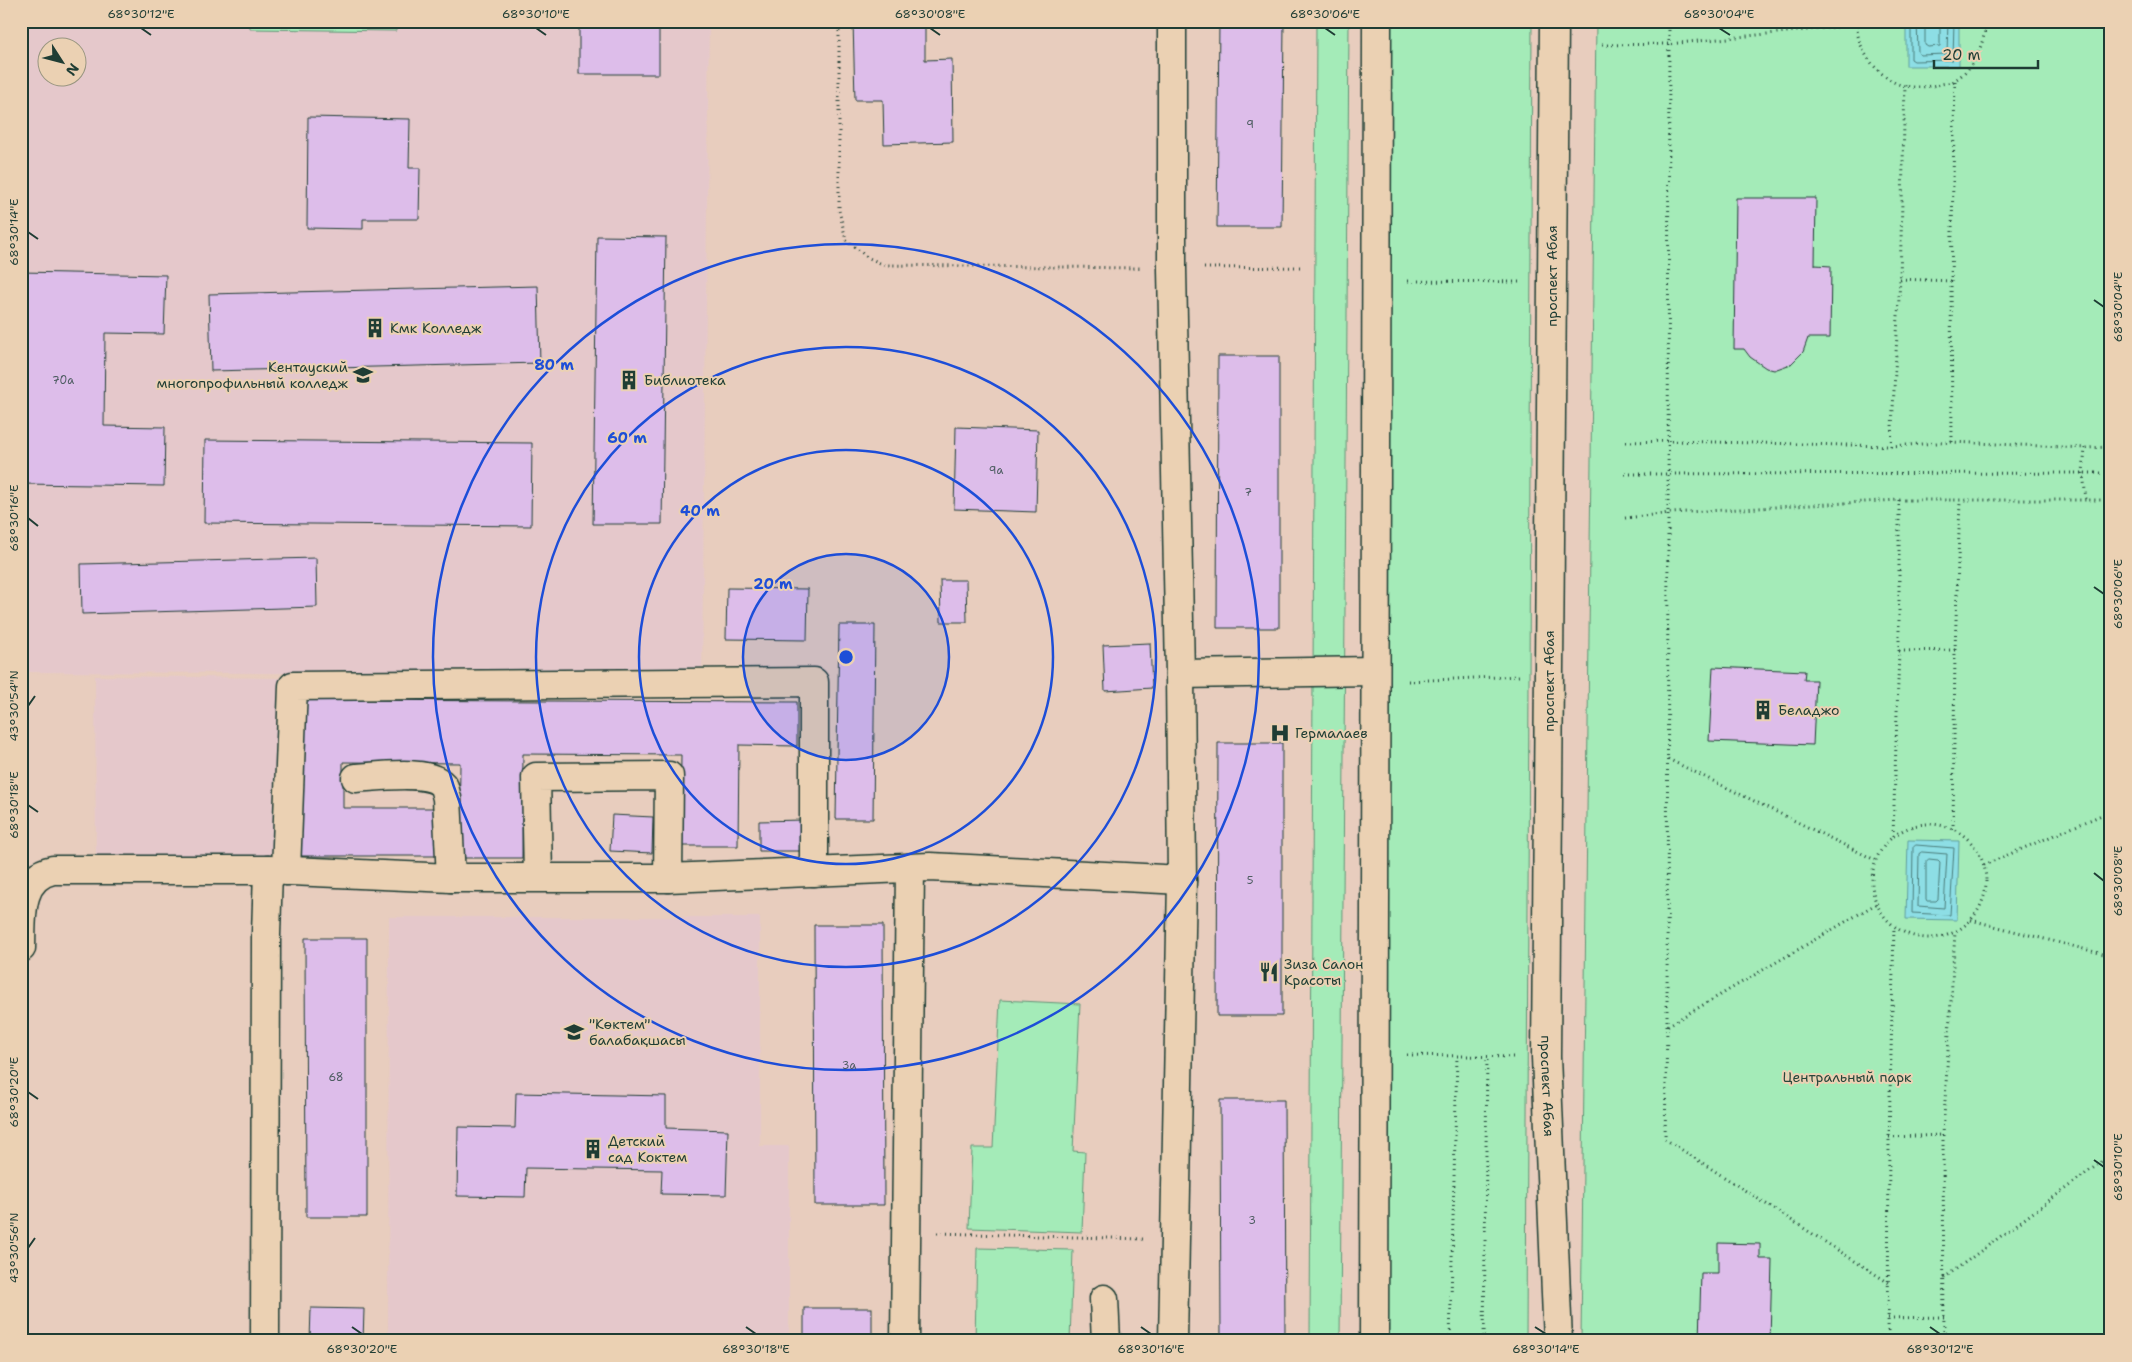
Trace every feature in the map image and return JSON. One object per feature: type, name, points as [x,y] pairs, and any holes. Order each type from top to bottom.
[{"type":"street","points":[[1172,21],[1172,269],[1182,880],[1173,1341]]},
{"type":"street","points":[[1374,1341],[1377,21]]},
{"type":"street","name":"проспект Абая","points":[[1554,21],[1546,1057],[1558,1341]]},
{"type":"street","points":[[1180,674],[1375,677]]},
{"type":"street","points":[[265,1341],[266,934],[277,871],[293,686],[814,682],[814,872]]},
{"type":"street","points":[[356,778],[418,775],[434,779],[443,786],[447,798],[450,878]]},
{"type":"street","points":[[538,877],[536,777],[669,776],[668,878]]},
{"type":"street","points":[[905,1341],[910,868]]},
{"type":"street","points":[[21,948],[23,899],[36,879],[44,872],[54,870],[277,871],[450,878],[668,878],[940,868],[1182,880]]},
{"type":"street","points":[[1104,1299],[1106,1341]]},
{"type":"path","points":[[839,21],[839,210],[846,240],[867,257],[884,265],[1172,269],[1303,267]]},
{"type":"path","points":[[1669,21],[1668,474],[1670,513],[1665,1139],[1889,1283]]},
{"type":"path","points":[[1602,45],[1669,44],[1857,23],[1859,42],[1866,57],[1877,69],[1893,82],[1921,87],[1955,81],[1979,53],[1985,34],[1986,21]]},
{"type":"path","points":[[2070,21],[2111,24]]},
{"type":"path","points":[[1952,442],[1951,281],[1955,81]]},
{"type":"path","points":[[1891,446],[1900,280],[1905,85]]},
{"type":"path","points":[[1376,280],[1552,282]]},
{"type":"path","points":[[1900,280],[1951,281]]},
{"type":"path","points":[[1626,442],[1668,441],[1891,446],[1952,442],[2085,448],[2111,447]]},
{"type":"path","points":[[2085,448],[2086,499]]},
{"type":"path","points":[[1625,474],[2111,473]]},
{"type":"path","points":[[1625,518],[1670,513],[1899,500],[2111,500]]},
{"type":"path","points":[[1893,836],[1899,651],[1899,500]]},
{"type":"path","points":[[1954,830],[1955,650],[1960,501]]},
{"type":"path","points":[[1899,651],[1955,650]]},
{"type":"path","points":[[1375,677],[1549,674]]},
{"type":"path","points":[[1668,759],[1875,860]]},
{"type":"path","points":[[1984,865],[2111,811]]},
{"type":"path","points":[[1924,823],[1944,825],[1961,833],[1976,847],[1984,865],[1986,884],[1982,903],[1971,920],[1955,932],[1937,938],[1922,938],[1907,934],[1894,927],[1884,917],[1876,904],[1871,874],[1875,860],[1882,847],[1893,836],[1906,828],[1924,823]]},
{"type":"path","points":[[1667,1026],[1876,904]]},
{"type":"path","points":[[1971,920],[2111,956]]},
{"type":"path","points":[[1888,1341],[1889,1138],[1894,927]]},
{"type":"path","points":[[1944,1341],[1943,1135],[1955,932]]},
{"type":"path","points":[[1374,1054],[1546,1057]]},
{"type":"path","points":[[1450,1341],[1457,1056]]},
{"type":"path","points":[[1484,1341],[1487,1056]]},
{"type":"path","points":[[1889,1138],[1943,1135]]},
{"type":"path","points":[[1944,1278],[2111,1155]]},
{"type":"path","points":[[936,1233],[1174,1240]]},
{"type":"path","points":[[1888,1318],[1944,1317]]},
{"type":"shaded area","name":"Кентауский многопрофильный колледж","points":[[21,21],[709,21],[702,675],[21,672]]},
{"type":"shaded area","points":[[95,676],[281,678],[279,861],[96,864]]},
{"type":"shaded area","name":"\"Көктем\" балабақшасы","points":[[389,917],[760,917],[760,1146],[789,1146],[789,1341],[388,1341]]},
{"type":"green space","points":[[250,21],[396,21],[396,31],[250,29]]},
{"type":"green space","points":[[1316,21],[1349,21],[1340,1341],[1310,1341]]},
{"type":"green space","points":[[1377,21],[1532,21],[1526,1341],[1372,1341]]},
{"type":"green space","name":"Центральный парк","points":[[1596,21],[2111,21],[2111,1341],[1581,1341]]},
{"type":"green space","points":[[1000,1000],[1080,1004],[1073,1151],[1085,1152],[1082,1232],[969,1228],[972,1148],[993,1148]]},
{"type":"green space","points":[[977,1248],[1073,1250],[1070,1341],[975,1341]]},
{"type":"water","points":[[1906,21],[1959,21],[1959,66],[1906,66]]},
{"type":"water","points":[[1908,840],[1959,841],[1957,920],[1906,919]]},
{"type":"building","points":[[579,21],[659,21],[659,74],[579,74]]},
{"type":"building","points":[[853,21],[925,21],[925,60],[952,59],[953,142],[884,144],[883,100],[855,100]]},
{"type":"building","points":[[1219,21],[1284,21],[1282,227],[1217,227]]},
{"type":"building","points":[[308,117],[410,119],[409,168],[420,168],[419,219],[363,219],[363,229],[307,228]]},
{"type":"building","points":[[1736,198],[1816,198],[1815,265],[1831,266],[1830,338],[1808,338],[1803,352],[1791,364],[1774,370],[1766,368],[1750,357],[1744,349],[1734,349]]},
{"type":"building","name":"Библиотека","points":[[597,236],[666,237],[662,524],[593,524]]},
{"type":"building","name":"Кентауский многопрофильный колледж","points":[[21,272],[166,275],[164,334],[105,333],[104,426],[165,427],[164,486],[21,484]]},
{"type":"building","name":"Кмк Колледж","points":[[538,286],[540,363],[211,371],[209,294]]},
{"type":"building","points":[[1218,356],[1279,356],[1279,628],[1217,628]]},
{"type":"building","points":[[956,427],[1038,430],[1036,512],[954,509]]},
{"type":"building","points":[[205,440],[532,443],[531,526],[204,523]]},
{"type":"building","points":[[316,558],[317,607],[82,614],[81,564]]},
{"type":"building","points":[[940,580],[966,580],[967,622],[941,622]]},
{"type":"building","points":[[727,588],[808,589],[807,640],[726,639]]},
{"type":"building","points":[[839,625],[875,625],[873,819],[836,819]]},
{"type":"building","points":[[1150,643],[1152,688],[1105,691],[1103,645]]},
{"type":"building","name":"Беладжо","points":[[1713,667],[1805,671],[1804,680],[1816,680],[1813,745],[1709,741]]},
{"type":"building","points":[[294,700],[797,702],[797,746],[739,745],[738,846],[680,846],[681,755],[523,754],[522,858],[459,858],[460,763],[343,762],[343,808],[446,808],[446,856],[293,856]]},
{"type":"building","points":[[1218,743],[1282,743],[1282,1016],[1217,1016]]},
{"type":"building","points":[[612,815],[653,817],[652,853],[610,851]]},
{"type":"building","points":[[803,820],[804,851],[759,851],[759,821]]},
{"type":"building","points":[[814,925],[883,925],[884,1205],[815,1205]]},
{"type":"building","points":[[305,938],[367,938],[367,1217],[306,1217]]},
{"type":"building","name":"Детский сад Коктем","points":[[516,1093],[666,1096],[666,1128],[728,1130],[726,1195],[661,1194],[662,1170],[526,1168],[525,1197],[457,1196],[458,1127],[515,1128]]},
{"type":"building","points":[[1220,1100],[1284,1100],[1285,1341],[1221,1341]]},
{"type":"building","points":[[1718,1243],[1760,1244],[1760,1259],[1772,1259],[1770,1341],[1699,1341],[1701,1273],[1718,1273]]},
{"type":"building","points":[[311,1308],[364,1309],[363,1341],[310,1341]]},
{"type":"building","points":[[804,1308],[872,1308],[872,1341],[804,1341]]},
{"type":"place","name":"Кмк Колледж","points":[[375,328]]},
{"type":"place","name":"Кентауский многопрофильный колледж","points":[[363,375]]},
{"type":"place","name":"Библиотека","points":[[629,380]]},
{"type":"place","name":"Беладжо","points":[[1763,710]]},
{"type":"place","name":"Гермалаев","points":[[1280,733]]},
{"type":"place","name":"Зиза Салон Красоты","points":[[1269,972]]},
{"type":"place","name":"\"Көктем\" балабақшасы","points":[[574,1032]]},
{"type":"place","name":"Детский сад Коктем","points":[[593,1149]]}]
